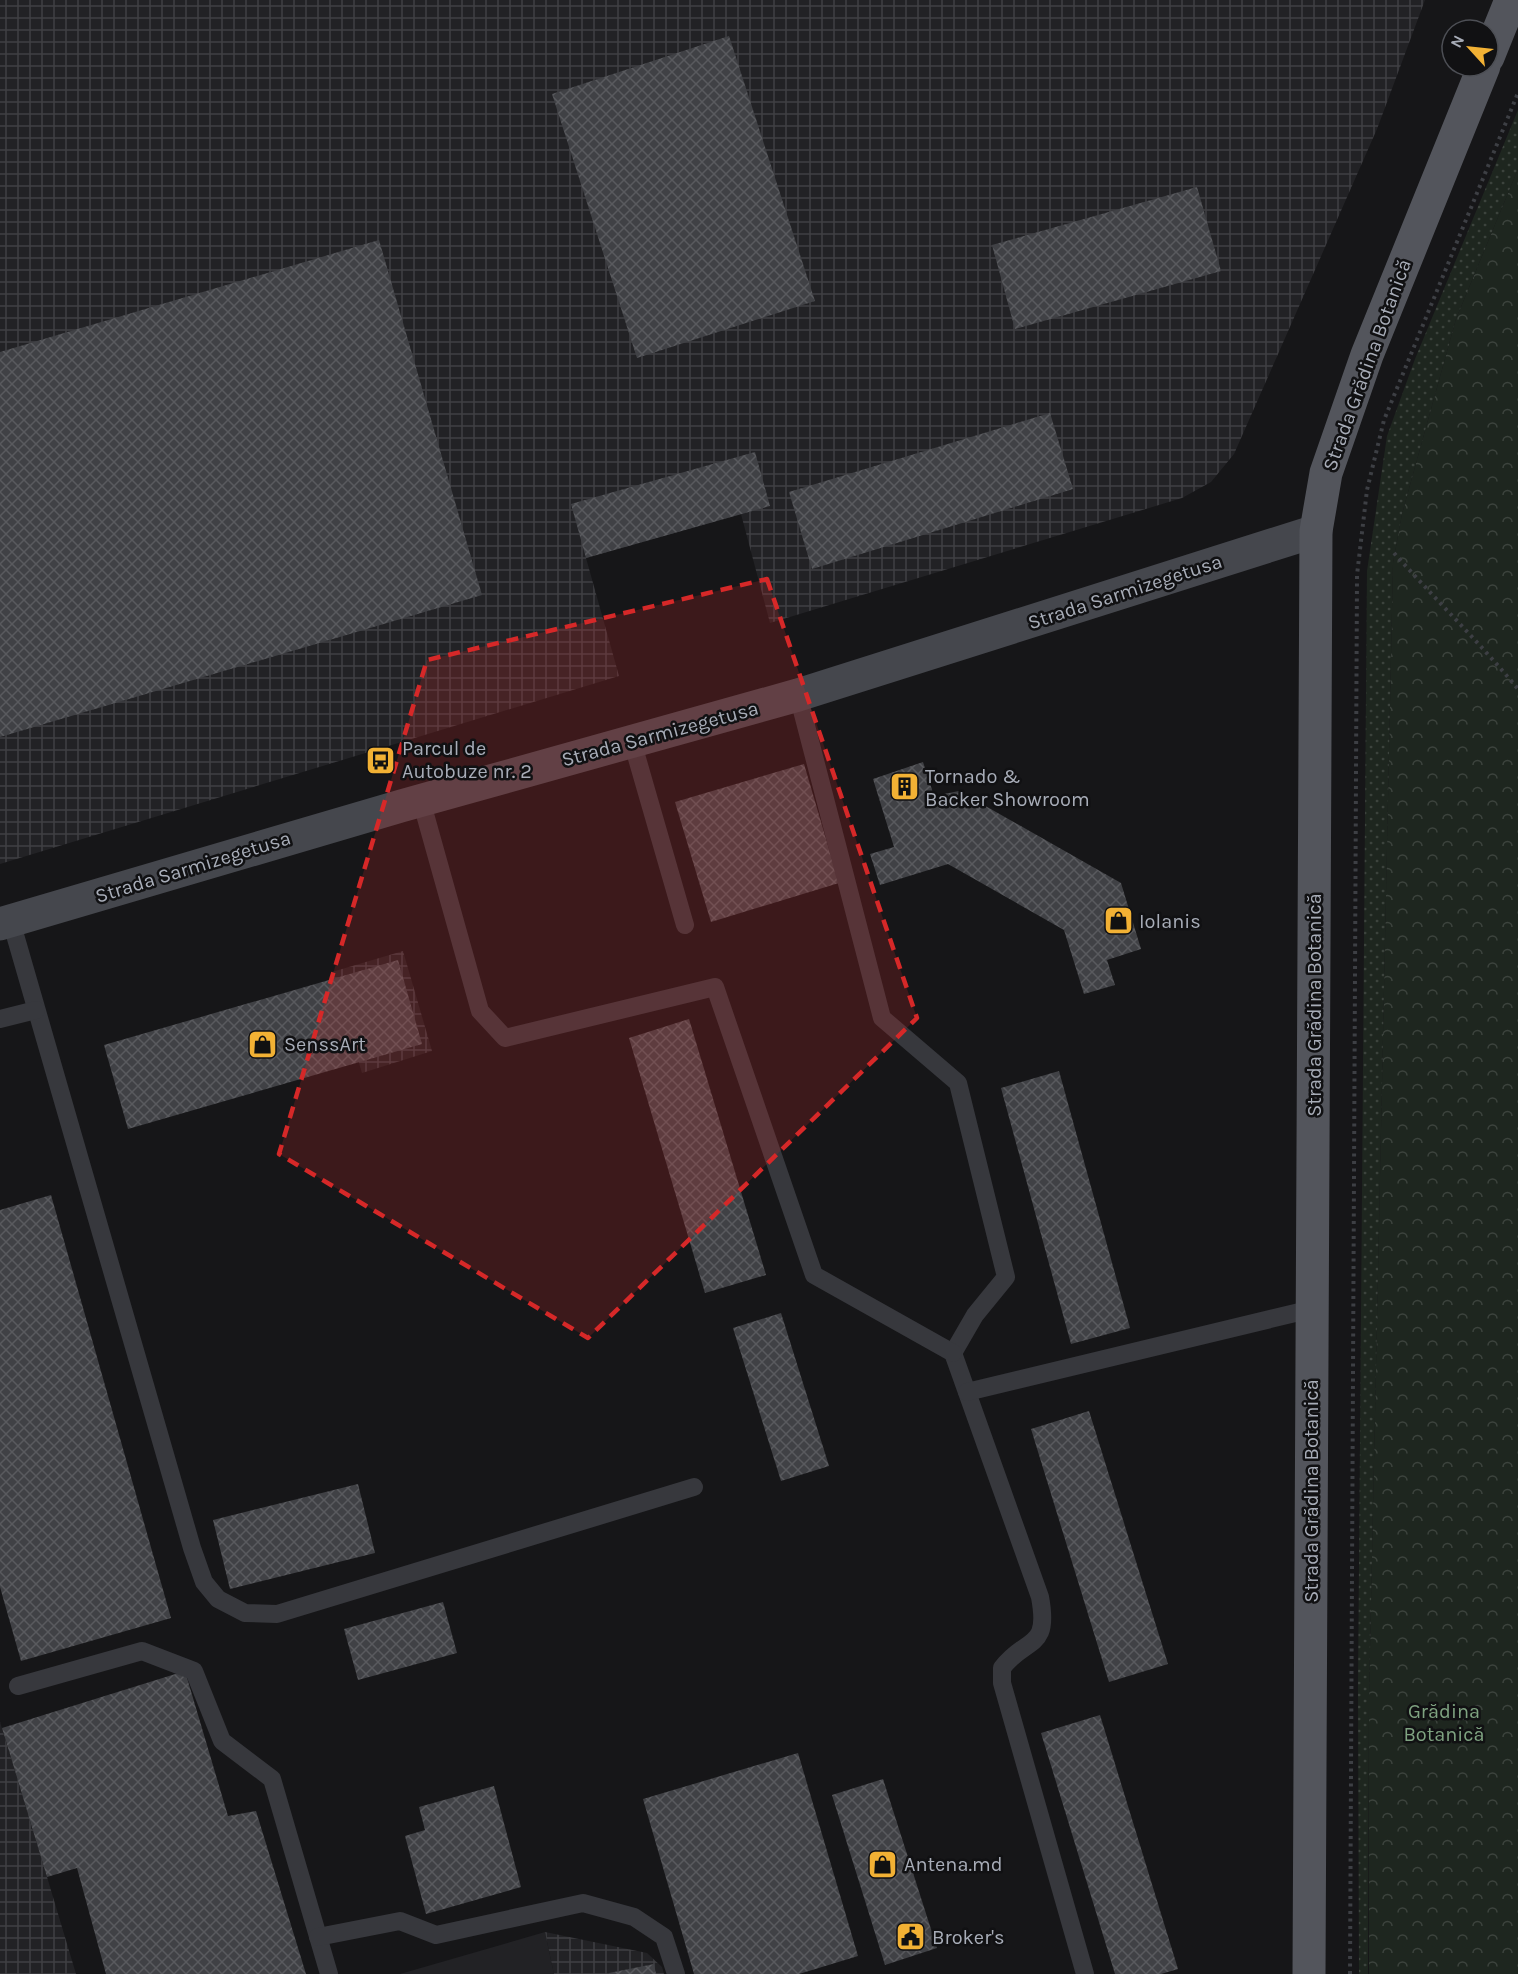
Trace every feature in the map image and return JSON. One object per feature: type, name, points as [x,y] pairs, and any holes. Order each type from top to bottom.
[{"type":"main road","points":[[1500,27],[1511,0]]},
{"type":"main road","name":"Strada Grădina Botanică","points":[[1309,1974],[1316,531],[1326,472],[1367,355],[1479,78]]},
{"type":"main road","name":"Strada Sarmizegetusa","points":[[5,923],[421,800],[798,695],[1316,531]]},
{"type":"lane","points":[[798,695],[882,1018],[958,1083],[1006,1277],[975,1316],[953,1353]]},
{"type":"lane","points":[[632,741],[685,925]]},
{"type":"lane","points":[[421,800],[480,1011],[505,1038],[715,987],[814,1275],[953,1353],[1040,1597],[1043,1615],[1041,1633],[1031,1644],[1010,1657],[1002,1668],[1002,1683],[1085,1974]]},
{"type":"lane","points":[[5,923],[36,1010],[192,1548],[204,1582],[218,1599],[245,1613],[278,1614],[694,1487]]},
{"type":"lane","points":[[0,1019],[36,1010]]},
{"type":"lane","points":[[967,1392],[1312,1309]]},
{"type":"lane","points":[[18,1686],[142,1651],[194,1671],[222,1741],[272,1779],[329,1974]]},
{"type":"lane","points":[[318,1937],[400,1921],[436,1935],[583,1903],[634,1917],[664,1937],[676,1974]]},
{"type":"path","points":[[1350,1974],[1356,575],[1367,490],[1384,420],[1518,93]]},
{"type":"path","points":[[1394,553],[1436,600],[1486,650],[1518,689]]},
{"type":"highlighted area","points":[[767,579],[917,1018],[588,1338],[279,1154],[427,660]]},
{"type":"shaded area","points":[[0,0],[1425,0],[1377,129],[1234,454],[1211,482],[1182,498],[770,623],[741,514],[586,558],[619,676],[0,864]]},
{"type":"shaded area","points":[[403,951],[432,1051],[362,1073],[332,972]]},
{"type":"shaded area","points":[[0,1722],[47,1877],[76,1974],[0,1974]]},
{"type":"shaded area","points":[[545,1932],[554,1974],[400,1974]]},
{"type":"shaded area","points":[[545,1932],[647,1953],[662,1967],[664,1974],[554,1974]]},
{"type":"green space","points":[[1518,110],[1518,169],[1456,319],[1402,514],[1393,563],[1369,1699],[1368,1974],[1359,1974],[1358,1688],[1367,571],[1387,436],[1415,359]]},
{"type":"green space","name":"Grădina Botanică","points":[[1518,169],[1518,1974],[1369,1974],[1369,1699],[1393,563],[1402,514],[1456,319]]},
{"type":"building","points":[[729,36],[815,301],[637,358],[552,94]]},
{"type":"building","points":[[1197,187],[1221,271],[1015,329],[992,245]]},
{"type":"building","points":[[379,240],[482,595],[0,737],[0,352]]},
{"type":"building","points":[[1050,413],[1073,489],[812,569],[789,492]]},
{"type":"building","points":[[755,452],[770,506],[586,558],[571,504]]},
{"type":"building","points":[[923,762],[934,796],[959,791],[1121,883],[1141,949],[1107,960],[1115,985],[1084,994],[1064,930],[948,864],[880,885],[870,854],[894,847],[873,779]]},
{"type":"building","points":[[804,764],[839,883],[711,922],[675,802]]},
{"type":"building","points":[[398,960],[422,1044],[128,1129],[104,1045]]},
{"type":"building","points":[[689,1019],[766,1275],[705,1293],[629,1038]]},
{"type":"building","points":[[1059,1071],[1130,1328],[1071,1344],[1001,1088]]},
{"type":"building","points":[[51,1195],[171,1618],[21,1661],[0,1587],[0,1210]]},
{"type":"building","points":[[781,1313],[829,1466],[781,1481],[733,1328]]},
{"type":"building","points":[[1089,1411],[1168,1664],[1109,1682],[1031,1429]]},
{"type":"building","points":[[358,1484],[375,1553],[230,1589],[213,1520]]},
{"type":"building","points":[[443,1602],[457,1653],[358,1680],[344,1629]]},
{"type":"building","points":[[185,1671],[228,1816],[256,1811],[306,1974],[106,1974],[77,1868],[47,1877],[2,1728]]},
{"type":"building","points":[[1100,1715],[1178,1969],[1161,1974],[1115,1974],[1041,1733]]},
{"type":"building","points":[[798,1753],[858,1956],[799,1974],[694,1974],[643,1799]]},
{"type":"building","points":[[883,1779],[937,1948],[885,1965],[832,1795]]},
{"type":"building","points":[[494,1786],[521,1887],[426,1914],[405,1836],[425,1830],[419,1807]]},
{"type":"building","points":[[654,1964],[656,1974],[609,1974],[609,1973]]},
{"type":"place","name":"Parcul de Autobuze nr. 2","points":[[381,760]]},
{"type":"place","name":"Tornado & Backer Showroom","points":[[904,787]]},
{"type":"place","name":"Iolanis","points":[[1118,921]]},
{"type":"place","name":"SenssArt","points":[[263,1044]]},
{"type":"place","name":"Antena.md","points":[[883,1864]]},
{"type":"place","name":"Broker's","points":[[911,1937]]}]
